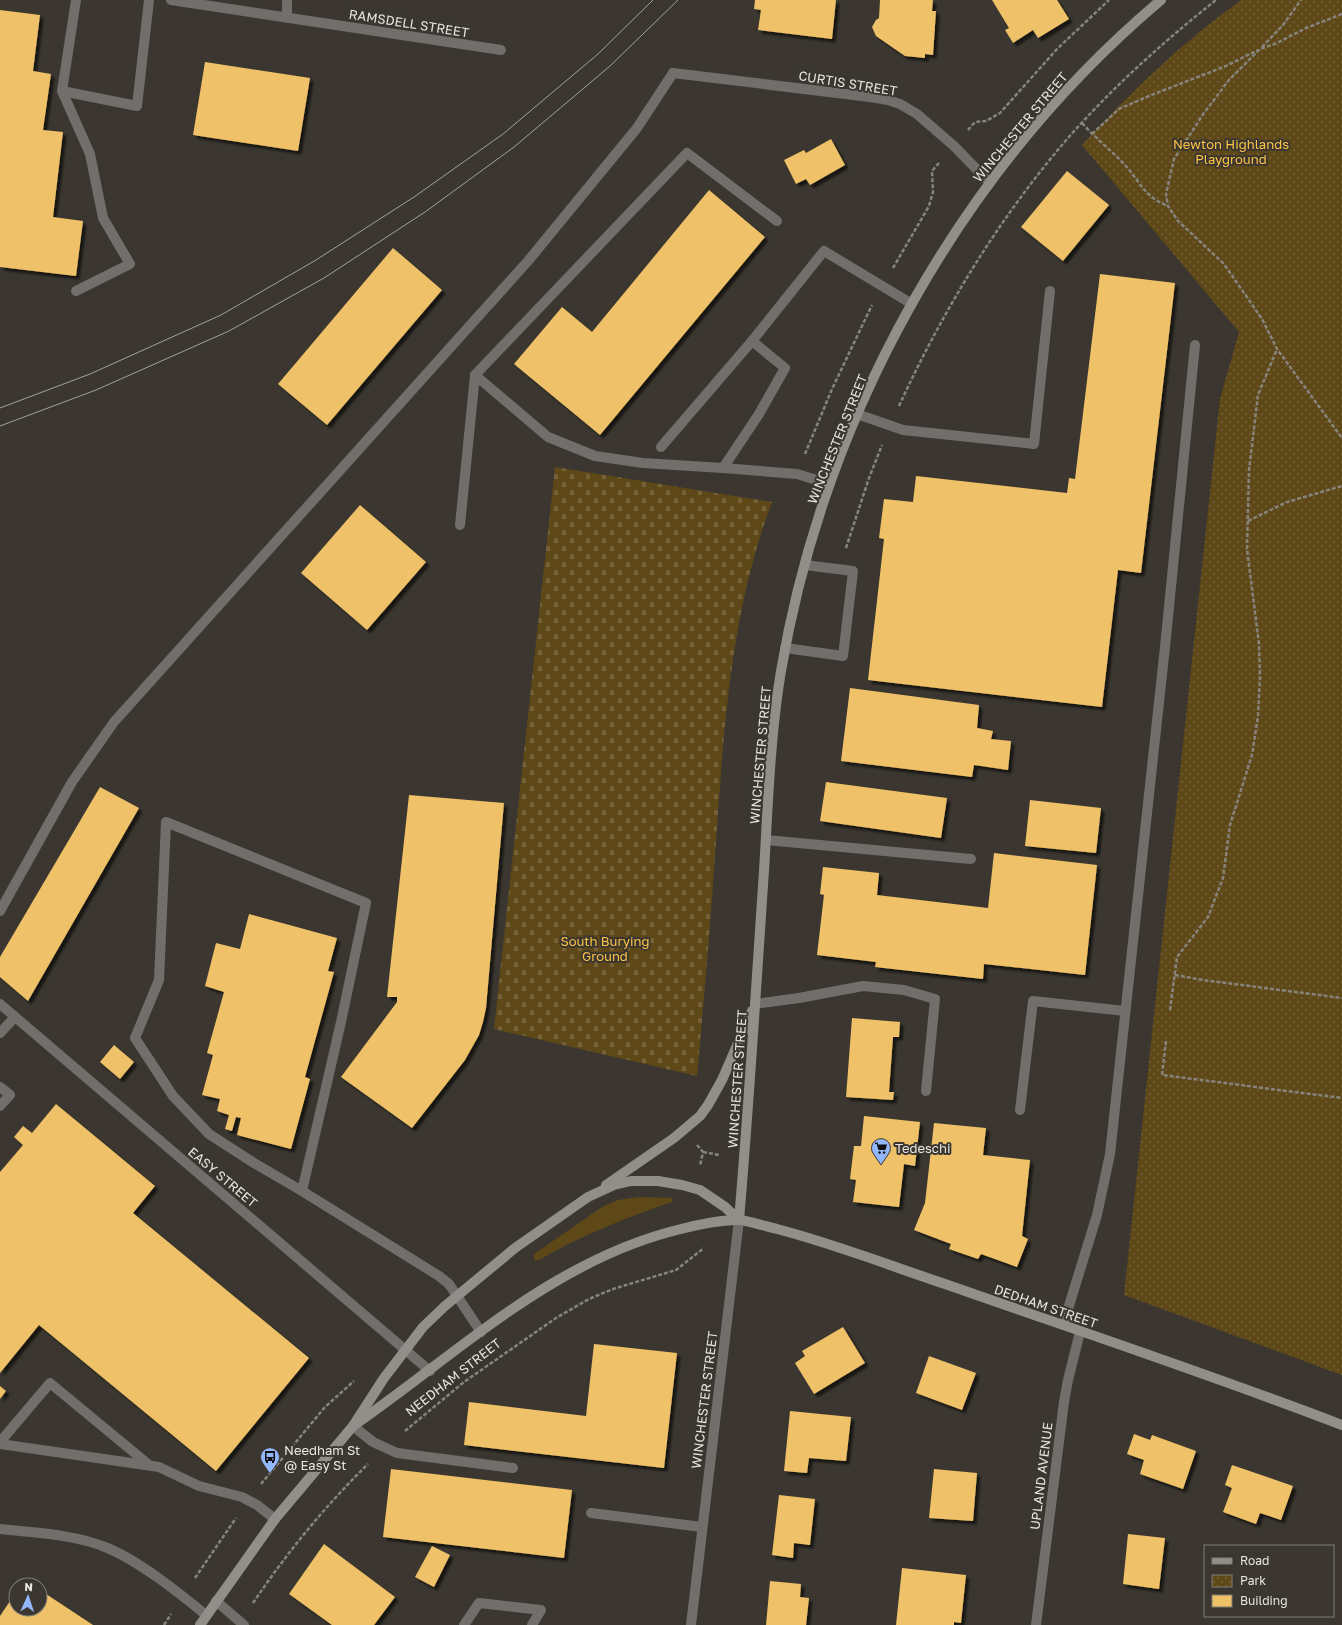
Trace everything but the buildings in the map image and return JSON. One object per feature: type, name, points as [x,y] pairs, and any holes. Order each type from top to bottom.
[{"type":"main road","name":"WINCHESTER STREET","points":[[739,1220],[746,1144],[774,729],[785,648],[805,565],[830,484],[858,414],[912,304],[938,258],[990,183],[1027,136],[1084,71],[1161,0]]},
{"type":"main road","points":[[588,1197],[674,1138],[700,1116],[722,1080],[755,1004]]},
{"type":"main road","name":"NEEDHAM STREET","points":[[200,1625],[275,1519],[353,1426],[405,1349],[423,1327],[456,1297],[515,1248],[588,1197],[614,1185],[631,1181],[658,1181],[695,1188],[709,1195],[726,1207],[739,1220]]},
{"type":"main road","name":"NEEDHAM STREET","points":[[353,1426],[430,1371],[481,1332],[552,1284],[582,1267],[620,1250],[680,1229],[739,1220]]},
{"type":"main road","name":"DEDHAM STREET","points":[[739,1220],[821,1242],[1063,1325],[1342,1425]]},
{"type":"street","points":[[76,0],[62,91],[90,154],[103,218],[130,264],[76,291]]},
{"type":"street","points":[[62,91],[137,106],[149,0]]},
{"type":"street","name":"RAMSDELL STREET","points":[[171,0],[501,50]]},
{"type":"street","points":[[287,0],[287,17]]},
{"type":"street","name":"CURTIS STREET","points":[[0,911],[72,782],[114,722],[528,261],[637,128],[673,74],[862,96],[888,100],[900,104],[917,114],[954,146],[990,183]]},
{"type":"street","points":[[460,525],[475,375],[687,153],[777,221]]},
{"type":"street","points":[[661,447],[752,341],[824,251],[912,304]]},
{"type":"street","points":[[858,414],[903,430],[1034,444],[1050,292]]},
{"type":"street","points":[[723,468],[759,414],[785,368],[752,341]]},
{"type":"street","points":[[1063,1325],[1097,1215],[1110,1154],[1195,345]]},
{"type":"street","points":[[475,375],[548,437],[595,456],[642,464],[723,468],[797,474],[830,484]]},
{"type":"street","points":[[785,648],[843,656],[853,572],[805,565]]},
{"type":"street","points":[[302,1191],[366,903],[166,822],[159,980],[135,1038],[173,1096],[209,1134],[254,1163],[431,1270],[448,1284],[481,1332]]},
{"type":"street","points":[[766,840],[971,858]]},
{"type":"street","points":[[755,1004],[799,998],[862,986],[904,990],[935,999],[926,1091]]},
{"type":"street","points":[[1020,1110],[1033,1001],[1125,1011]]},
{"type":"street","name":"EASY STREET","points":[[0,1004],[430,1371]]},
{"type":"street","points":[[0,1033],[15,1017]]},
{"type":"street","points":[[0,1087],[10,1095],[0,1106]]},
{"type":"street","name":"WINCHESTER STREET","points":[[691,1625],[739,1220]]},
{"type":"street","name":"UPLAND AVENUE","points":[[1036,1625],[1064,1402],[1080,1332]]},
{"type":"street","points":[[0,1443],[50,1382],[148,1464]]},
{"type":"street","points":[[353,1426],[373,1442],[410,1456],[513,1468]]},
{"type":"street","points":[[0,1443],[148,1464],[168,1471],[199,1486],[242,1498],[257,1505],[275,1519]]},
{"type":"street","points":[[591,1513],[702,1527]]},
{"type":"street","points":[[0,1529],[69,1538],[104,1546],[133,1562],[183,1596],[206,1615]]},
{"type":"street","points":[[216,1601],[242,1623]]},
{"type":"street","points":[[464,1625],[479,1603],[541,1610],[532,1625]]},
{"type":"path","name":"WINCHESTER STREET","points":[[971,127],[975,122],[986,121],[1000,113],[1057,49],[1109,0]]},
{"type":"path","points":[[840,570],[858,510],[890,425],[916,368],[964,282],[1029,188],[1082,123],[1157,49],[1216,0]]},
{"type":"path","points":[[1301,0],[1283,25],[1229,80],[1204,113],[1174,159],[1166,190],[1168,206],[1178,221],[1224,264],[1262,320],[1277,349],[1342,438]]},
{"type":"path","points":[[1092,134],[1119,109],[1226,66],[1306,28],[1342,14]]},
{"type":"path","points":[[1082,123],[1125,166],[1148,195],[1156,202],[1168,206]]},
{"type":"path","name":"WINCHESTER STREET","points":[[797,474],[832,389],[858,333],[882,285],[929,206],[933,192],[932,171],[937,165]]},
{"type":"path","points":[[1170,1010],[1177,957],[1208,916],[1223,878],[1230,825],[1252,754],[1258,716],[1260,670],[1259,644],[1247,549],[1249,470],[1258,395],[1277,349]]},
{"type":"path","points":[[1248,521],[1287,502],[1342,486]]},
{"type":"path","points":[[1175,975],[1342,998]]},
{"type":"path","points":[[1166,1041],[1162,1075],[1342,1098]]},
{"type":"path","points":[[695,1142],[703,1152],[719,1155]]},
{"type":"path","points":[[700,1166],[703,1152]]},
{"type":"path","name":"NEEDHAM STREET","points":[[242,1623],[275,1570],[346,1486],[386,1448],[464,1382],[556,1318],[588,1300],[607,1291],[676,1270],[705,1247]]},
{"type":"path","points":[[223,1535],[292,1445],[325,1407]]},
{"type":"green space","name":"Newton Highlands Playground","points":[[1241,0],[1342,0],[1342,1375],[1124,1295],[1220,399],[1239,332],[1082,145],[1158,68],[1198,33]]},
{"type":"green space","name":"South Burying Ground","points":[[555,467],[772,502],[758,543],[747,585],[738,627],[726,712],[710,929],[697,1076],[494,1029]]},
{"type":"green space","points":[[640,1197],[672,1198],[672,1202],[604,1228],[539,1260],[534,1260],[534,1254],[602,1207],[618,1200]]},
{"type":"tram line","points":[[0,408],[90,374],[221,315],[316,260],[414,197],[503,134],[598,54],[653,0]]},
{"type":"tram line","points":[[0,426],[96,390],[229,331],[324,278],[425,212],[514,147],[610,66],[678,0]]},
{"type":"place","name":"Tedeschi","points":[[881,1165]]},
{"type":"place","name":"Needham St @ Easy St","points":[[270,1474]]}]
